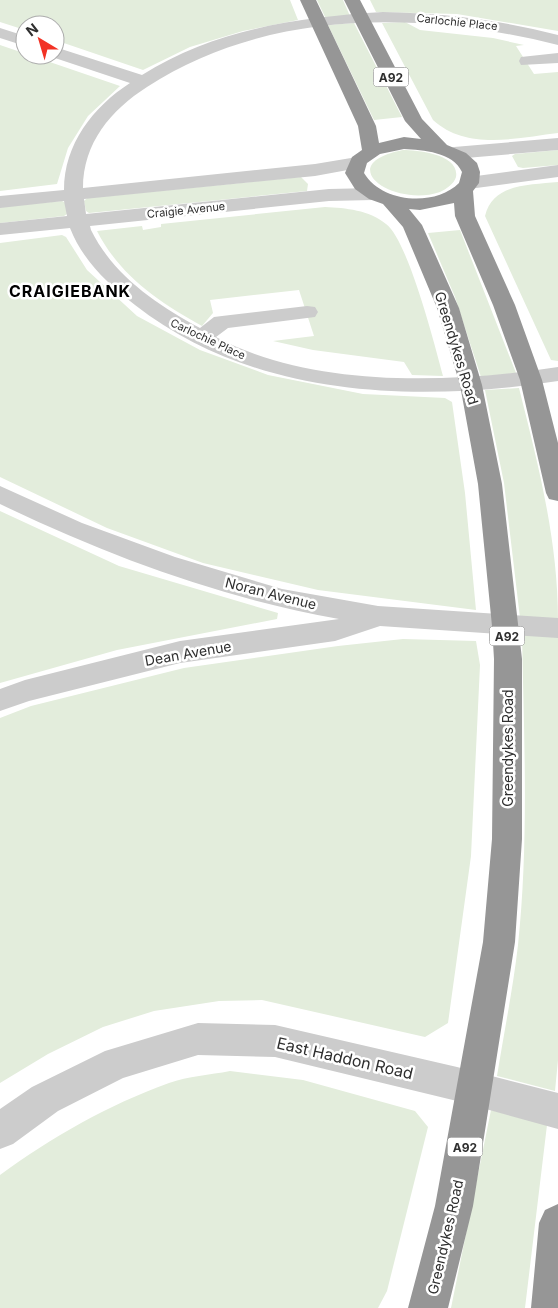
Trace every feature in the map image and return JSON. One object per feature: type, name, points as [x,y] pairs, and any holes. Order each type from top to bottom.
[{"type":"highway","points":[[308,0],[367,126],[372,150]]},
{"type":"highway","name":"A92","points":[[352,0],[414,121],[446,150]]},
{"type":"highway","points":[[357,163],[372,150],[404,143],[446,150],[468,167],[470,172],[466,186],[464,216],[504,305],[531,380],[558,493]]},
{"type":"highway","name":"Greendykes Road","points":[[357,163],[354,171],[356,179],[362,187],[382,198],[412,225],[448,308],[471,385],[490,484],[506,626],[506,848],[499,942],[454,1206],[428,1308]]},
{"type":"highway","points":[[382,198],[424,204],[453,197],[466,186]]},
{"type":"highway","points":[[551,1308],[558,1224]]},
{"type":"street","name":"Carlochie Place","points":[[558,40],[512,28],[466,21],[414,18],[318,22],[272,30],[227,43],[185,58],[142,81],[112,104],[90,130],[76,160],[73,194],[77,221],[88,247],[112,276],[132,296],[165,319],[201,338],[252,360],[308,375],[381,384],[428,387],[531,380],[558,374]]},
{"type":"street","points":[[0,33],[15,38]]},
{"type":"street","points":[[65,55],[142,81]]},
{"type":"street","points":[[527,61],[558,58]]},
{"type":"street","points":[[446,150],[558,144]]},
{"type":"street","name":"Craigie Avenue","points":[[0,202],[316,170],[357,163]]},
{"type":"street","points":[[466,186],[558,171]]},
{"type":"street","name":"Craigie Avenue","points":[[0,229],[329,195],[382,198]]},
{"type":"street","points":[[201,338],[222,322],[307,312]]},
{"type":"street","name":"Noran Avenue","points":[[0,494],[73,530],[166,564],[282,599],[378,616],[558,628]]},
{"type":"street","name":"Dean Avenue","points":[[0,700],[25,691],[180,652],[335,631],[378,616]]},
{"type":"street","name":"East Haddon Road","points":[[0,1131],[45,1099],[117,1062],[198,1039],[275,1041],[558,1111]]},
{"type":"green space","points":[[0,0],[290,0],[298,20],[243,31],[190,47],[143,70],[65,43],[65,15],[15,15],[15,27],[0,22]]},
{"type":"green space","points":[[317,0],[343,0],[350,16],[326,19]]},
{"type":"green space","points":[[370,0],[558,0],[558,31],[457,14],[376,12]]},
{"type":"green space","points":[[405,22],[420,30],[493,38],[524,45],[516,46],[534,74],[558,72],[558,133],[493,140],[461,136],[446,130],[433,120],[382,23]]},
{"type":"green space","points":[[354,23],[402,117],[374,120],[328,25]]},
{"type":"green space","points":[[0,45],[15,50],[15,65],[59,65],[120,86],[88,116],[68,148],[57,184],[0,191]]},
{"type":"green space","points":[[403,150],[427,152],[445,158],[455,169],[456,177],[454,182],[440,192],[422,195],[404,194],[389,189],[377,182],[371,174],[372,165],[382,156]]},
{"type":"green space","points":[[558,150],[558,165],[523,168],[518,167],[512,156],[515,154]]},
{"type":"green space","points":[[301,177],[308,184],[307,191],[89,213],[86,211],[84,201],[87,198]]},
{"type":"green space","points":[[558,182],[558,361],[551,360],[485,216],[489,205],[504,192],[525,185]]},
{"type":"green space","points":[[62,201],[66,203],[67,214],[64,216],[0,223],[0,207]]},
{"type":"green space","points":[[325,207],[349,209],[365,213],[386,224],[394,234],[412,271],[443,376],[412,375],[404,362],[313,350],[273,341],[314,336],[299,290],[210,300],[213,313],[202,326],[156,297],[129,275],[106,247],[97,231],[142,226],[143,230],[161,227],[161,224]]},
{"type":"green space","points":[[460,230],[516,373],[481,377],[455,297],[428,233]]},
{"type":"green space","points":[[62,235],[66,237],[87,270],[137,316],[200,350],[268,375],[363,394],[445,398],[452,402],[465,493],[476,610],[318,590],[203,563],[107,528],[0,477],[0,243]]},
{"type":"green space","points":[[519,388],[540,474],[551,531],[555,561],[558,620],[520,618],[504,483],[485,390]]},
{"type":"green space","points":[[0,511],[119,566],[278,613],[277,619],[117,650],[0,683]]},
{"type":"green space","points":[[522,635],[558,637],[558,1060],[555,1091],[497,1076],[514,978],[524,868],[525,790]]},
{"type":"green space","points":[[403,639],[476,641],[480,665],[471,856],[448,1023],[425,1037],[262,1000],[219,1001],[154,1011],[103,1027],[48,1054],[0,1083],[0,718],[31,706],[184,668],[338,646]]},
{"type":"green space","points":[[230,1071],[303,1080],[415,1111],[428,1127],[387,1291],[378,1308],[0,1308],[0,1175],[60,1135],[124,1101],[176,1081]]},
{"type":"green space","points":[[491,1110],[547,1125],[525,1308],[451,1308]]},
{"type":"district","name":"CRAIGIEBANK","points":[[70,291]]}]
